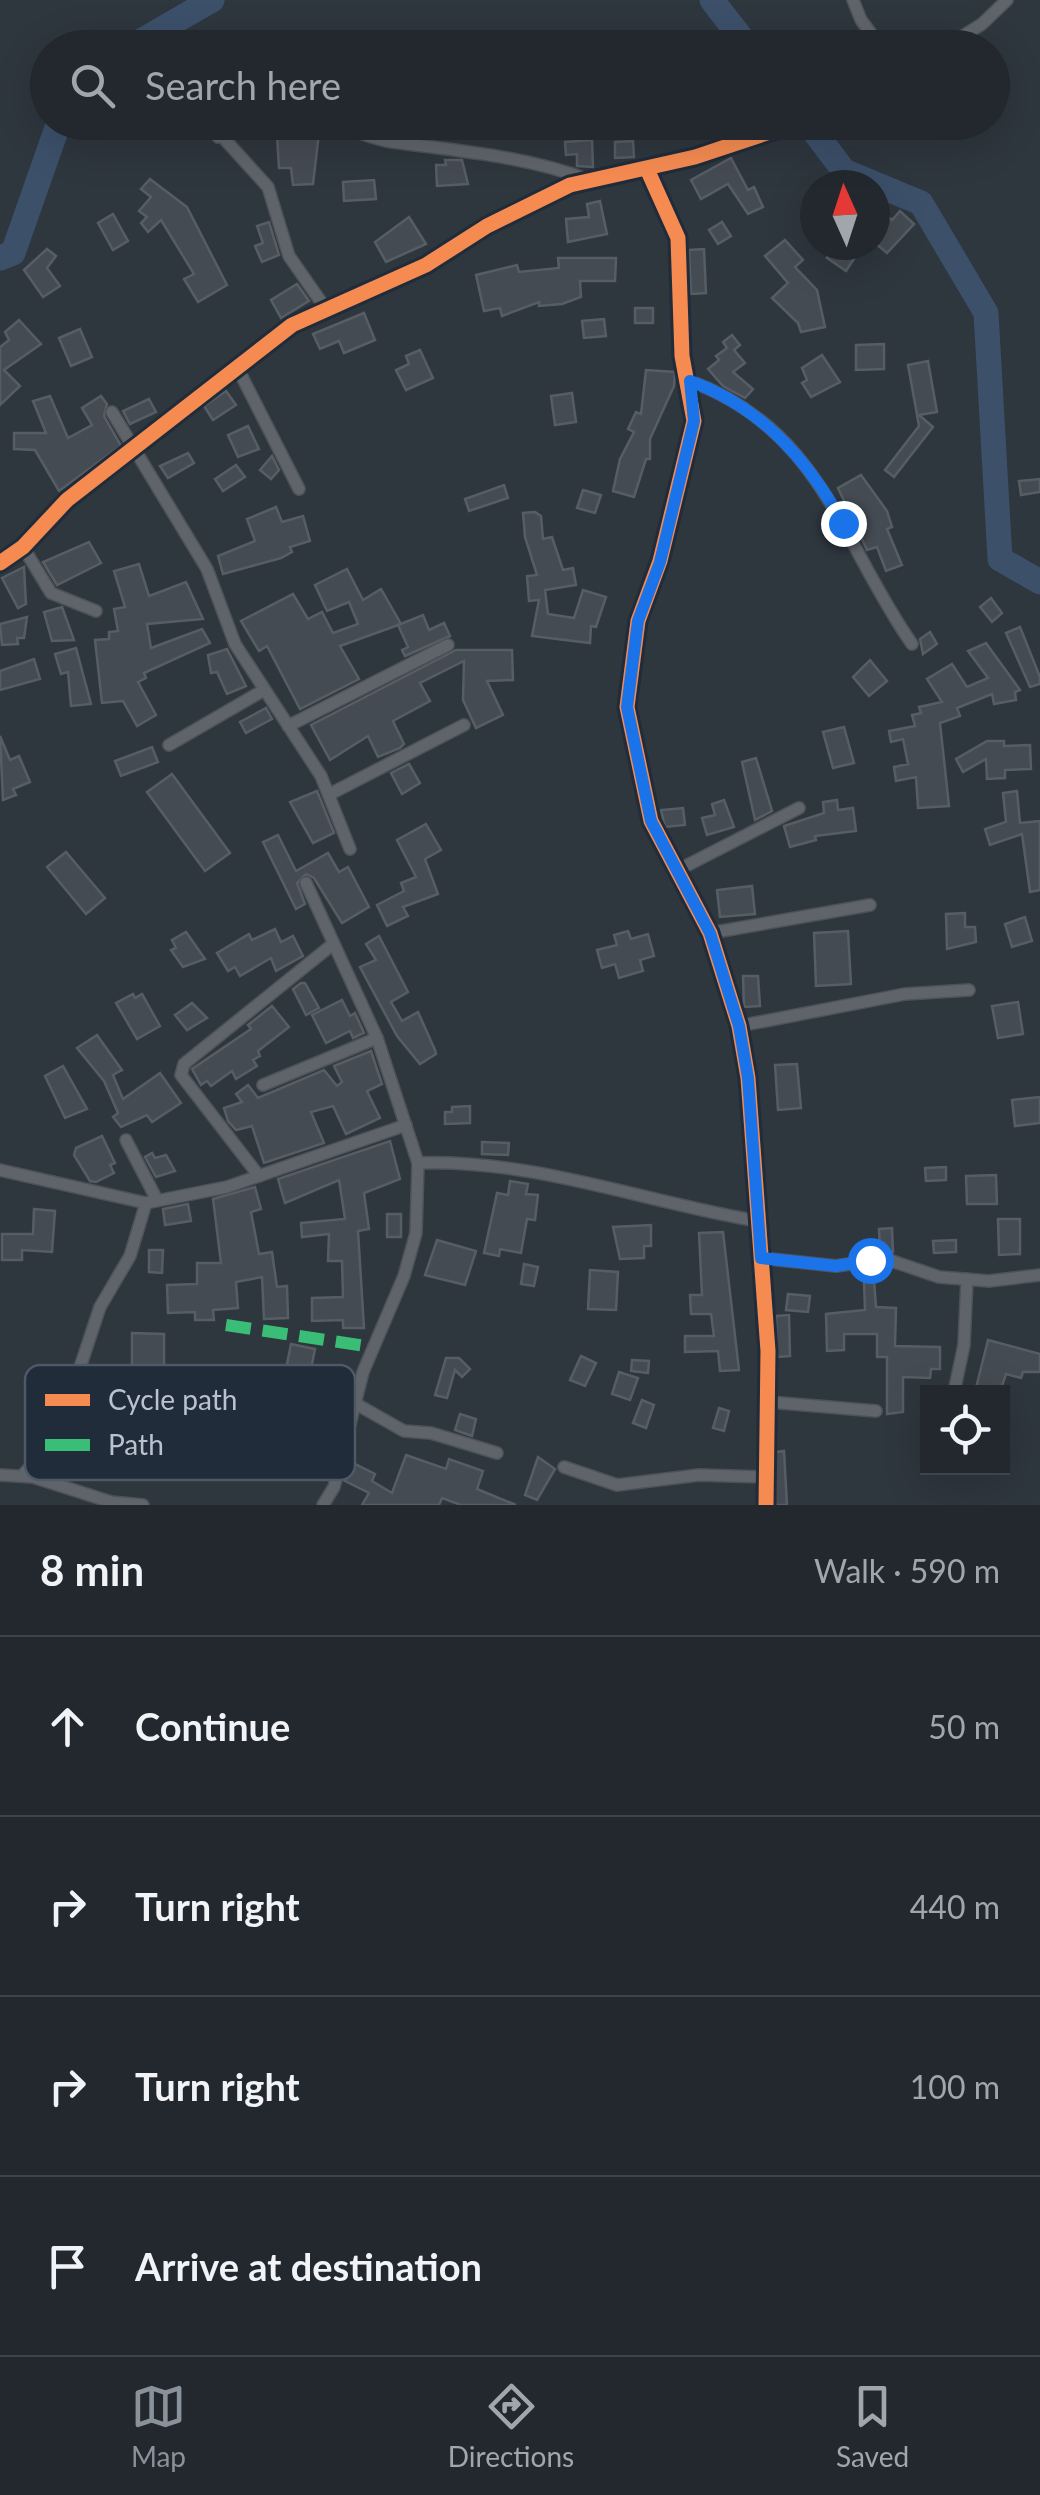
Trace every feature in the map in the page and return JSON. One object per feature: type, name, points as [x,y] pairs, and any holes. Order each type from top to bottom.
[{"type":"street","points":[[853,0],[868,30]]},
{"type":"street","points":[[972,30],[1007,0]]},
{"type":"street","points":[[221,140],[268,187],[289,256],[326,309]]},
{"type":"street","points":[[384,140],[490,154],[556,168],[593,182]]},
{"type":"street","points":[[0,562],[23,548],[66,500],[292,325],[426,265],[547,195],[746,140]]},
{"type":"street","points":[[647,169],[678,238],[682,356],[690,381],[694,421],[660,562],[638,621],[627,678],[627,707],[651,821],[710,933],[739,1026],[748,1078],[761,1258],[768,1402],[766,1505]]},
{"type":"street","points":[[237,367],[298,489]]},
{"type":"street","points":[[690,381],[737,402],[778,434],[814,472],[884,607],[912,644]]},
{"type":"street","points":[[112,412],[206,569],[235,644],[330,794],[350,849]]},
{"type":"street","points":[[23,548],[51,592],[96,610]]},
{"type":"street","points":[[288,726],[448,646]]},
{"type":"street","points":[[169,746],[264,690]]},
{"type":"street","points":[[330,794],[464,725]]},
{"type":"street","points":[[676,871],[799,808]]},
{"type":"street","points":[[306,883],[377,1038],[418,1163],[416,1233],[386,1328],[363,1372],[355,1414]]},
{"type":"street","points":[[710,933],[870,905]]},
{"type":"street","points":[[259,1176],[181,1075],[184,1064],[333,944]]},
{"type":"street","points":[[739,1026],[905,994],[969,990]]},
{"type":"street","points":[[263,1085],[377,1038]]},
{"type":"street","points":[[0,1170],[151,1202],[227,1187],[406,1125]]},
{"type":"street","points":[[81,1365],[100,1307],[130,1256],[151,1202],[126,1140]]},
{"type":"street","points":[[418,1163],[512,1165],[657,1203],[758,1222]]},
{"type":"street","points":[[761,1258],[836,1266],[886,1258],[916,1271],[989,1281],[1040,1274]]},
{"type":"street","points":[[956,1385],[964,1346],[967,1278]]},
{"type":"street","points":[[768,1402],[876,1411]]},
{"type":"street","points":[[358,1404],[404,1431],[432,1432],[497,1453]]},
{"type":"street","points":[[564,1467],[617,1485],[699,1475],[766,1477]]},
{"type":"street","points":[[22,1476],[25,1473]]},
{"type":"street","points":[[0,1476],[25,1477]]},
{"type":"street","points":[[44,1480],[66,1484],[111,1502],[143,1505]]},
{"type":"street","points":[[323,1505],[336,1480]]},
{"type":"building","points":[[277,140],[318,140],[313,184],[293,185],[291,168],[279,168]]},
{"type":"building","points":[[592,140],[593,167],[577,166],[577,154],[566,155],[565,142]]},
{"type":"building","points":[[633,141],[634,157],[615,158],[615,142]]},
{"type":"building","points":[[731,158],[748,190],[754,187],[763,207],[748,214],[728,184],[701,199],[691,180]]},
{"type":"building","points":[[445,160],[462,160],[468,184],[437,186],[436,165],[446,165]]},
{"type":"building","points":[[150,179],[187,207],[227,285],[198,302],[184,279],[194,274],[161,220],[148,232],[141,223],[147,217],[139,211],[151,197],[141,189]]},
{"type":"building","points":[[374,180],[376,199],[344,201],[343,182]]},
{"type":"building","points":[[600,201],[607,234],[568,242],[566,219],[589,217],[587,204]]},
{"type":"building","points":[[900,211],[914,224],[890,250],[890,218]]},
{"type":"building","points":[[113,214],[128,241],[113,250],[98,223]]},
{"type":"building","points":[[409,217],[426,244],[386,262],[375,242]]},
{"type":"building","points":[[269,222],[279,255],[262,262],[255,246],[263,243],[257,226]]},
{"type":"building","points":[[722,222],[731,236],[718,244],[709,230]]},
{"type":"building","points":[[785,240],[803,260],[795,267],[817,290],[825,327],[801,332],[798,323],[772,298],[788,283],[765,256]]},
{"type":"building","points":[[47,249],[56,256],[47,268],[60,286],[43,297],[24,270]]},
{"type":"building","points":[[704,249],[706,293],[691,294],[689,250]]},
{"type":"building","points":[[558,258],[616,258],[615,281],[580,281],[581,297],[562,304],[539,306],[539,302],[502,316],[500,308],[484,311],[476,275],[517,265],[519,272],[559,268]]},
{"type":"building","points":[[830,260],[853,260],[846,271]]},
{"type":"building","points":[[297,284],[309,301],[281,318],[271,300]]},
{"type":"building","points":[[635,308],[653,308],[653,323],[635,323]]},
{"type":"building","points":[[364,313],[375,340],[344,353],[339,341],[320,349],[313,334]]},
{"type":"building","points":[[604,319],[606,336],[584,338],[582,321]]},
{"type":"building","points":[[19,320],[41,344],[4,370],[20,386],[0,405],[0,347],[9,340],[5,332]]},
{"type":"building","points":[[80,329],[92,357],[71,366],[59,338]]},
{"type":"building","points":[[732,335],[740,345],[734,350],[745,363],[733,372],[753,389],[745,398],[723,386],[708,369],[719,360],[716,356],[727,348],[723,342]]},
{"type":"building","points":[[884,344],[884,369],[856,370],[856,345]]},
{"type":"building","points":[[420,350],[433,378],[406,390],[396,370],[409,364],[406,356]]},
{"type":"building","points":[[822,355],[840,382],[811,397],[802,383],[807,380],[802,368]]},
{"type":"building","points":[[928,361],[937,412],[919,415],[933,427],[894,477],[885,470],[919,426],[908,365]]},
{"type":"building","points":[[646,370],[675,372],[674,386],[650,439],[650,459],[646,459],[634,497],[613,491],[620,459],[634,432],[628,429],[636,412],[641,414]]},
{"type":"building","points":[[226,391],[236,405],[213,420],[204,406]]},
{"type":"building","points":[[572,393],[576,422],[555,425],[551,396]]},
{"type":"building","points":[[50,396],[68,438],[92,425],[82,408],[101,396],[107,404],[104,416],[121,446],[59,491],[35,450],[14,449],[14,433],[46,433],[33,401]]},
{"type":"building","points":[[149,399],[156,412],[130,424],[123,411]]},
{"type":"building","points":[[248,426],[259,449],[238,457],[228,435]]},
{"type":"building","points":[[188,453],[194,463],[168,478],[160,466]]},
{"type":"building","points":[[272,456],[279,470],[271,479],[260,470]]},
{"type":"building","points":[[236,465],[245,477],[223,491],[215,479]]},
{"type":"building","points":[[861,475],[887,511],[892,527],[887,529],[902,565],[886,571],[877,547],[867,550],[838,488]]},
{"type":"building","points":[[1040,479],[1040,492],[1021,495],[1019,481]]},
{"type":"building","points":[[504,485],[508,498],[469,511],[465,499]]},
{"type":"building","points":[[583,490],[601,495],[595,513],[577,508]]},
{"type":"building","points":[[276,507],[282,522],[303,516],[310,541],[290,547],[292,552],[281,558],[223,574],[218,556],[255,541],[247,519]]},
{"type":"building","points":[[523,513],[541,516],[543,539],[552,537],[563,570],[573,568],[576,585],[545,590],[548,614],[574,618],[583,590],[606,597],[596,627],[591,626],[590,643],[532,636],[539,600],[529,601],[527,576],[537,575],[525,537]]},
{"type":"building","points":[[89,542],[101,563],[57,585],[43,562]]},
{"type":"building","points":[[139,564],[149,596],[186,582],[203,619],[147,624],[151,648],[202,629],[210,643],[144,673],[146,678],[138,682],[156,715],[137,726],[123,701],[102,703],[95,640],[109,639],[109,632],[118,631],[114,609],[125,607],[114,571]]},
{"type":"building","points":[[24,567],[26,604],[18,608],[2,578]]},
{"type":"building","points":[[347,569],[363,600],[381,589],[401,624],[340,646],[359,679],[300,709],[267,646],[259,651],[241,621],[293,594],[308,619],[322,612],[333,633],[358,624],[349,602],[327,611],[315,585]]},
{"type":"building","points":[[991,598],[1002,613],[992,622],[980,607]]},
{"type":"building","points":[[62,607],[74,640],[52,641],[44,612]]},
{"type":"building","points":[[423,615],[429,630],[444,623],[450,636],[405,656],[402,650],[408,647],[398,625]]},
{"type":"building","points":[[27,617],[24,638],[17,638],[18,644],[2,645],[0,624]]},
{"type":"building","points":[[1020,627],[1040,677],[1040,684],[1030,687],[1006,633]]},
{"type":"building","points":[[930,632],[937,644],[923,654],[920,639]]},
{"type":"building","points":[[986,643],[1020,690],[1015,692],[1016,700],[994,704],[992,694],[957,708],[960,716],[940,723],[949,806],[918,808],[916,777],[896,781],[894,767],[908,764],[903,739],[891,742],[889,731],[915,726],[912,715],[921,713],[919,707],[942,702],[927,679],[952,664],[967,687],[988,678],[968,651]]},
{"type":"building","points":[[76,648],[91,704],[71,706],[68,672],[61,674],[55,654]]},
{"type":"building","points":[[227,649],[246,686],[227,694],[217,672],[211,673],[208,655]]},
{"type":"building","points":[[456,650],[512,650],[513,680],[487,681],[503,715],[476,728],[463,700],[464,661],[420,683],[430,701],[393,721],[404,744],[400,748],[378,757],[368,736],[330,760],[311,725]]},
{"type":"building","points":[[34,659],[40,679],[0,690],[0,671]]},
{"type":"building","points":[[870,660],[887,681],[869,696],[853,677]]},
{"type":"building","points":[[266,708],[272,719],[246,733],[240,722]]},
{"type":"building","points":[[844,727],[854,763],[833,768],[823,732]]},
{"type":"building","points":[[0,736],[10,760],[19,756],[30,782],[13,789],[16,795],[3,800]]},
{"type":"building","points":[[987,741],[1004,741],[1004,746],[1030,745],[1031,769],[1005,770],[1005,778],[987,779],[986,759],[963,772],[956,759]]},
{"type":"building","points":[[152,747],[158,762],[121,776],[115,761]]},
{"type":"building","points":[[756,758],[772,811],[755,820],[742,762]]},
{"type":"building","points":[[409,764],[420,783],[402,794],[391,773]]},
{"type":"building","points":[[172,774],[230,853],[205,871],[147,792]]},
{"type":"building","points":[[317,791],[334,833],[313,843],[290,802]]},
{"type":"building","points":[[1017,791],[1020,823],[1040,821],[1040,890],[1030,892],[1022,834],[990,845],[985,829],[1006,822],[1003,793]]},
{"type":"building","points":[[724,800],[734,827],[707,835],[702,818],[715,815],[712,804]]},
{"type":"building","points":[[837,800],[838,810],[853,808],[856,831],[815,836],[816,840],[790,847],[784,826],[824,813],[823,802]]},
{"type":"building","points":[[683,808],[685,825],[665,827],[661,810]]},
{"type":"building","points":[[426,824],[441,850],[425,859],[438,894],[403,907],[408,916],[387,926],[377,905],[404,891],[401,883],[416,877],[397,840]]},
{"type":"building","points":[[278,835],[296,871],[328,853],[339,872],[348,867],[369,907],[342,923],[314,878],[306,874],[297,883],[305,904],[296,909],[263,842]]},
{"type":"building","points":[[66,852],[105,898],[86,914],[47,867]]},
{"type":"building","points":[[752,886],[755,914],[720,917],[717,890]]},
{"type":"building","points":[[965,913],[965,927],[975,927],[976,942],[947,949],[946,914]]},
{"type":"building","points":[[1025,917],[1032,941],[1012,947],[1005,924]]},
{"type":"building","points":[[275,929],[281,942],[293,936],[303,956],[276,971],[271,958],[240,976],[235,967],[228,971],[217,953],[249,934],[252,940]]},
{"type":"building","points":[[628,931],[631,939],[648,934],[654,956],[640,960],[643,971],[619,978],[615,964],[602,968],[597,950],[617,945],[614,935]]},
{"type":"building","points":[[848,931],[851,984],[816,986],[814,933]]},
{"type":"building","points":[[186,932],[205,959],[183,967],[171,950],[176,948],[172,940]]},
{"type":"building","points":[[379,936],[408,992],[391,1002],[402,1021],[418,1012],[435,1050],[436,1054],[420,1064],[397,1036],[360,967],[376,960],[366,944]]},
{"type":"building","points":[[743,976],[758,976],[760,1006],[744,1007]]},
{"type":"building","points":[[305,983],[319,1008],[306,1015],[293,989]]},
{"type":"building","points":[[133,994],[135,998],[142,994],[160,1026],[137,1039],[116,1003]]},
{"type":"building","points":[[342,1000],[350,1016],[355,1013],[364,1033],[353,1038],[350,1031],[326,1043],[312,1015]]},
{"type":"building","points":[[1018,1002],[1023,1034],[998,1038],[992,1006]]},
{"type":"building","points":[[192,1003],[207,1018],[187,1030],[175,1015]]},
{"type":"building","points":[[272,1006],[289,1027],[258,1051],[260,1056],[253,1060],[257,1066],[236,1079],[232,1071],[211,1086],[207,1081],[201,1085],[192,1069],[251,1029],[248,1025]]},
{"type":"building","points":[[97,1035],[122,1070],[113,1075],[123,1099],[160,1073],[181,1103],[152,1122],[147,1115],[121,1127],[113,1117],[118,1113],[104,1081],[77,1048]]},
{"type":"building","points":[[371,1051],[382,1084],[367,1091],[380,1118],[346,1134],[333,1106],[311,1112],[324,1143],[264,1163],[252,1126],[236,1130],[228,1121],[224,1108],[242,1102],[236,1094],[248,1085],[258,1098],[324,1070],[337,1086],[342,1082],[334,1066]]},
{"type":"building","points":[[797,1064],[801,1108],[778,1110],[775,1065]]},
{"type":"building","points":[[63,1066],[87,1109],[65,1118],[45,1076]]},
{"type":"building","points":[[1040,1097],[1040,1123],[1015,1126],[1012,1100]]},
{"type":"building","points":[[470,1106],[470,1123],[445,1124],[445,1112],[452,1112],[452,1107]]},
{"type":"building","points":[[102,1136],[115,1163],[110,1165],[114,1173],[90,1181],[74,1155],[76,1148]]},
{"type":"building","points":[[390,1141],[400,1179],[364,1193],[369,1229],[358,1231],[364,1328],[343,1328],[343,1320],[312,1321],[312,1298],[343,1297],[342,1261],[328,1261],[329,1234],[302,1237],[301,1223],[345,1219],[339,1180],[285,1203],[278,1179]]},
{"type":"building","points":[[482,1142],[509,1143],[508,1155],[482,1154]]},
{"type":"building","points":[[152,1153],[155,1158],[166,1155],[175,1171],[156,1177],[145,1157]]},
{"type":"building","points":[[946,1167],[946,1180],[926,1181],[925,1168]]},
{"type":"building","points":[[996,1175],[997,1204],[967,1204],[966,1176]]},
{"type":"building","points":[[510,1181],[528,1184],[526,1194],[538,1195],[535,1220],[527,1219],[521,1253],[500,1249],[499,1256],[484,1253],[497,1193],[508,1195]]},
{"type":"building","points":[[255,1187],[261,1209],[251,1212],[259,1254],[272,1252],[277,1287],[287,1286],[288,1318],[264,1319],[262,1277],[236,1282],[238,1308],[213,1310],[214,1320],[195,1320],[195,1312],[168,1313],[167,1285],[197,1284],[197,1263],[221,1263],[213,1199]]},
{"type":"building","points":[[188,1204],[191,1221],[165,1225],[163,1209]]},
{"type":"building","points":[[34,1209],[55,1211],[52,1252],[22,1250],[22,1260],[2,1260],[2,1234],[33,1234]]},
{"type":"building","points":[[387,1214],[401,1214],[401,1237],[387,1237]]},
{"type":"building","points":[[998,1219],[1020,1219],[1020,1254],[999,1255]]},
{"type":"building","points":[[651,1225],[651,1246],[644,1246],[644,1258],[620,1259],[613,1227]]},
{"type":"building","points":[[892,1228],[893,1252],[880,1250],[879,1229]]},
{"type":"building","points":[[723,1232],[739,1370],[720,1371],[718,1351],[685,1352],[685,1336],[714,1336],[711,1314],[691,1314],[690,1295],[702,1295],[699,1233]]},
{"type":"building","points":[[437,1240],[476,1251],[465,1285],[425,1275]]},
{"type":"building","points":[[956,1240],[956,1252],[934,1253],[933,1241]]},
{"type":"building","points":[[149,1250],[163,1250],[162,1273],[149,1272]]},
{"type":"building","points":[[524,1264],[538,1267],[534,1286],[521,1284]]},
{"type":"building","points":[[590,1270],[618,1272],[616,1310],[588,1309]]},
{"type":"building","points":[[874,1280],[876,1307],[896,1308],[895,1346],[940,1347],[940,1369],[931,1369],[930,1378],[903,1377],[903,1412],[887,1414],[887,1357],[877,1357],[877,1334],[844,1334],[844,1350],[827,1351],[826,1314],[865,1310],[864,1281]]},
{"type":"building","points":[[788,1294],[810,1296],[808,1312],[786,1310]]},
{"type":"building","points":[[789,1315],[790,1356],[777,1357],[776,1316]]},
{"type":"building","points":[[132,1333],[164,1334],[164,1365],[132,1365]]},
{"type":"building","points":[[988,1340],[1040,1354],[1040,1372],[1023,1372],[1021,1378],[1006,1374],[1002,1385],[977,1385]]},
{"type":"building","points":[[291,1344],[315,1349],[312,1365],[287,1365]]},
{"type":"building","points":[[581,1356],[596,1363],[585,1386],[570,1380]]},
{"type":"building","points":[[446,1358],[459,1358],[470,1369],[462,1377],[455,1370],[447,1398],[435,1395]]},
{"type":"building","points":[[632,1360],[649,1361],[648,1373],[631,1371]]},
{"type":"building","points":[[619,1372],[638,1378],[630,1400],[612,1394]]},
{"type":"building","points":[[642,1400],[654,1405],[646,1428],[633,1423]]},
{"type":"building","points":[[719,1408],[729,1411],[724,1431],[713,1428]]},
{"type":"building","points":[[460,1414],[476,1419],[472,1436],[455,1430]]},
{"type":"building","points":[[784,1451],[787,1505],[775,1505],[776,1452]]},
{"type":"building","points":[[406,1455],[446,1469],[449,1459],[483,1471],[477,1489],[516,1505],[461,1505],[442,1498],[439,1505],[362,1505],[369,1493],[345,1481],[355,1480],[355,1464],[375,1474],[372,1481],[392,1493]]},
{"type":"building","points":[[538,1457],[555,1469],[537,1500],[525,1495]]},
{"type":"waterway","points":[[160,30],[212,0]]},
{"type":"waterway","points":[[712,0],[735,30]]},
{"type":"waterway","points":[[0,258],[13,253],[53,140]]},
{"type":"waterway","points":[[821,140],[844,171],[921,203],[986,313],[1000,559],[1040,582]]},
{"type":"marked path","points":[[226,1325],[372,1347]]},
{"type":"cycle path","points":[[0,563],[23,547],[67,500],[292,325],[426,265],[487,226],[570,185],[695,157],[746,140]]},
{"type":"cycle path","points":[[647,169],[678,238],[682,356],[694,421],[660,561],[638,621],[627,707],[651,821],[710,933],[739,1026],[748,1078],[768,1351],[766,1505]]},
{"type":"route","points":[[843,523],[814,472],[778,434],[737,402],[690,381],[694,421],[682,457],[660,562],[638,621],[627,678],[627,707],[651,821],[710,933],[739,1026],[748,1078],[761,1258],[836,1266],[870,1260]]}]
